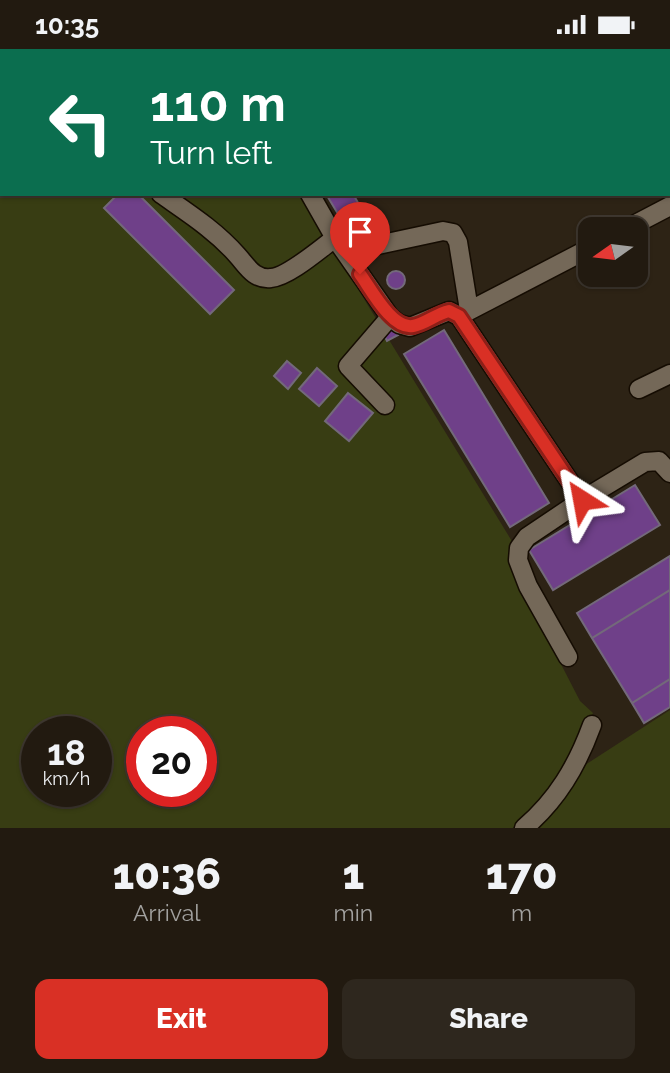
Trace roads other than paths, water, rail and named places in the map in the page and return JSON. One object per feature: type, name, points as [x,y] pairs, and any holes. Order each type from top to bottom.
[{"type":"lane","points":[[164,196],[211,229],[250,270],[268,279],[281,276],[340,245],[443,231],[453,233],[458,242],[464,313],[582,500]]},
{"type":"lane","points":[[311,196],[340,245],[390,317],[399,324],[410,327],[449,311],[464,313],[578,254]]},
{"type":"lane","points":[[648,218],[670,207]]},
{"type":"lane","points":[[385,405],[348,366],[390,317]]},
{"type":"lane","points":[[639,389],[670,374]]},
{"type":"lane","points":[[568,657],[528,586],[520,566],[519,548],[527,537],[582,500],[650,461],[663,463],[670,473]]},
{"type":"lane","points":[[524,828],[542,812],[566,782],[592,725]]}]
